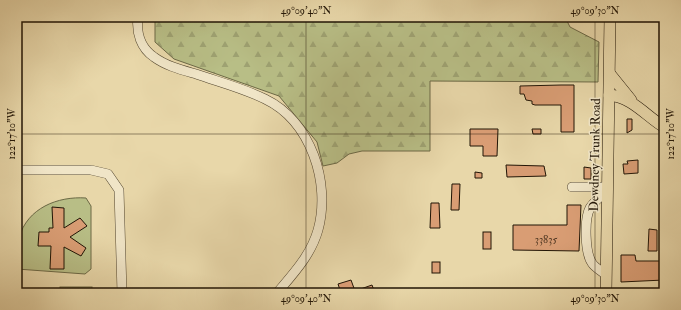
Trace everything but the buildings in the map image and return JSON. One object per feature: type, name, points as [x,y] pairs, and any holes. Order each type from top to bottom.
[{"type":"main road","name":"Dewdney Trunk Road","points":[[606,293],[610,17]]},
{"type":"main road","points":[[610,74],[634,104],[652,120],[664,127]]},
{"type":"main road","points":[[609,95],[618,96],[634,104]]},
{"type":"street","points":[[138,17],[140,40],[149,53],[155,58],[169,66],[241,89],[266,100],[295,124],[309,144],[318,167],[320,179],[322,205],[318,230],[307,256],[277,293]]},
{"type":"street","points":[[17,170],[91,170],[108,174],[119,190],[122,293]]},
{"type":"street","points":[[572,187],[608,189]]},
{"type":"street","points":[[606,275],[592,264],[587,254],[587,216],[589,209],[594,202],[608,189]]},
{"type":"street","points":[[606,293],[649,293]]},
{"type":"green space","points":[[155,17],[565,17],[570,27],[599,42],[598,82],[430,81],[430,151],[362,151],[349,154],[337,163],[323,166],[317,142],[279,96],[174,59],[155,42]]},
{"type":"green space","points":[[86,198],[91,206],[91,269],[85,274],[17,269],[18,242],[23,228],[29,219],[45,206],[55,202],[65,199]]},
{"type":"green space","points":[[60,287],[92,287],[92,293],[60,293]]}]
